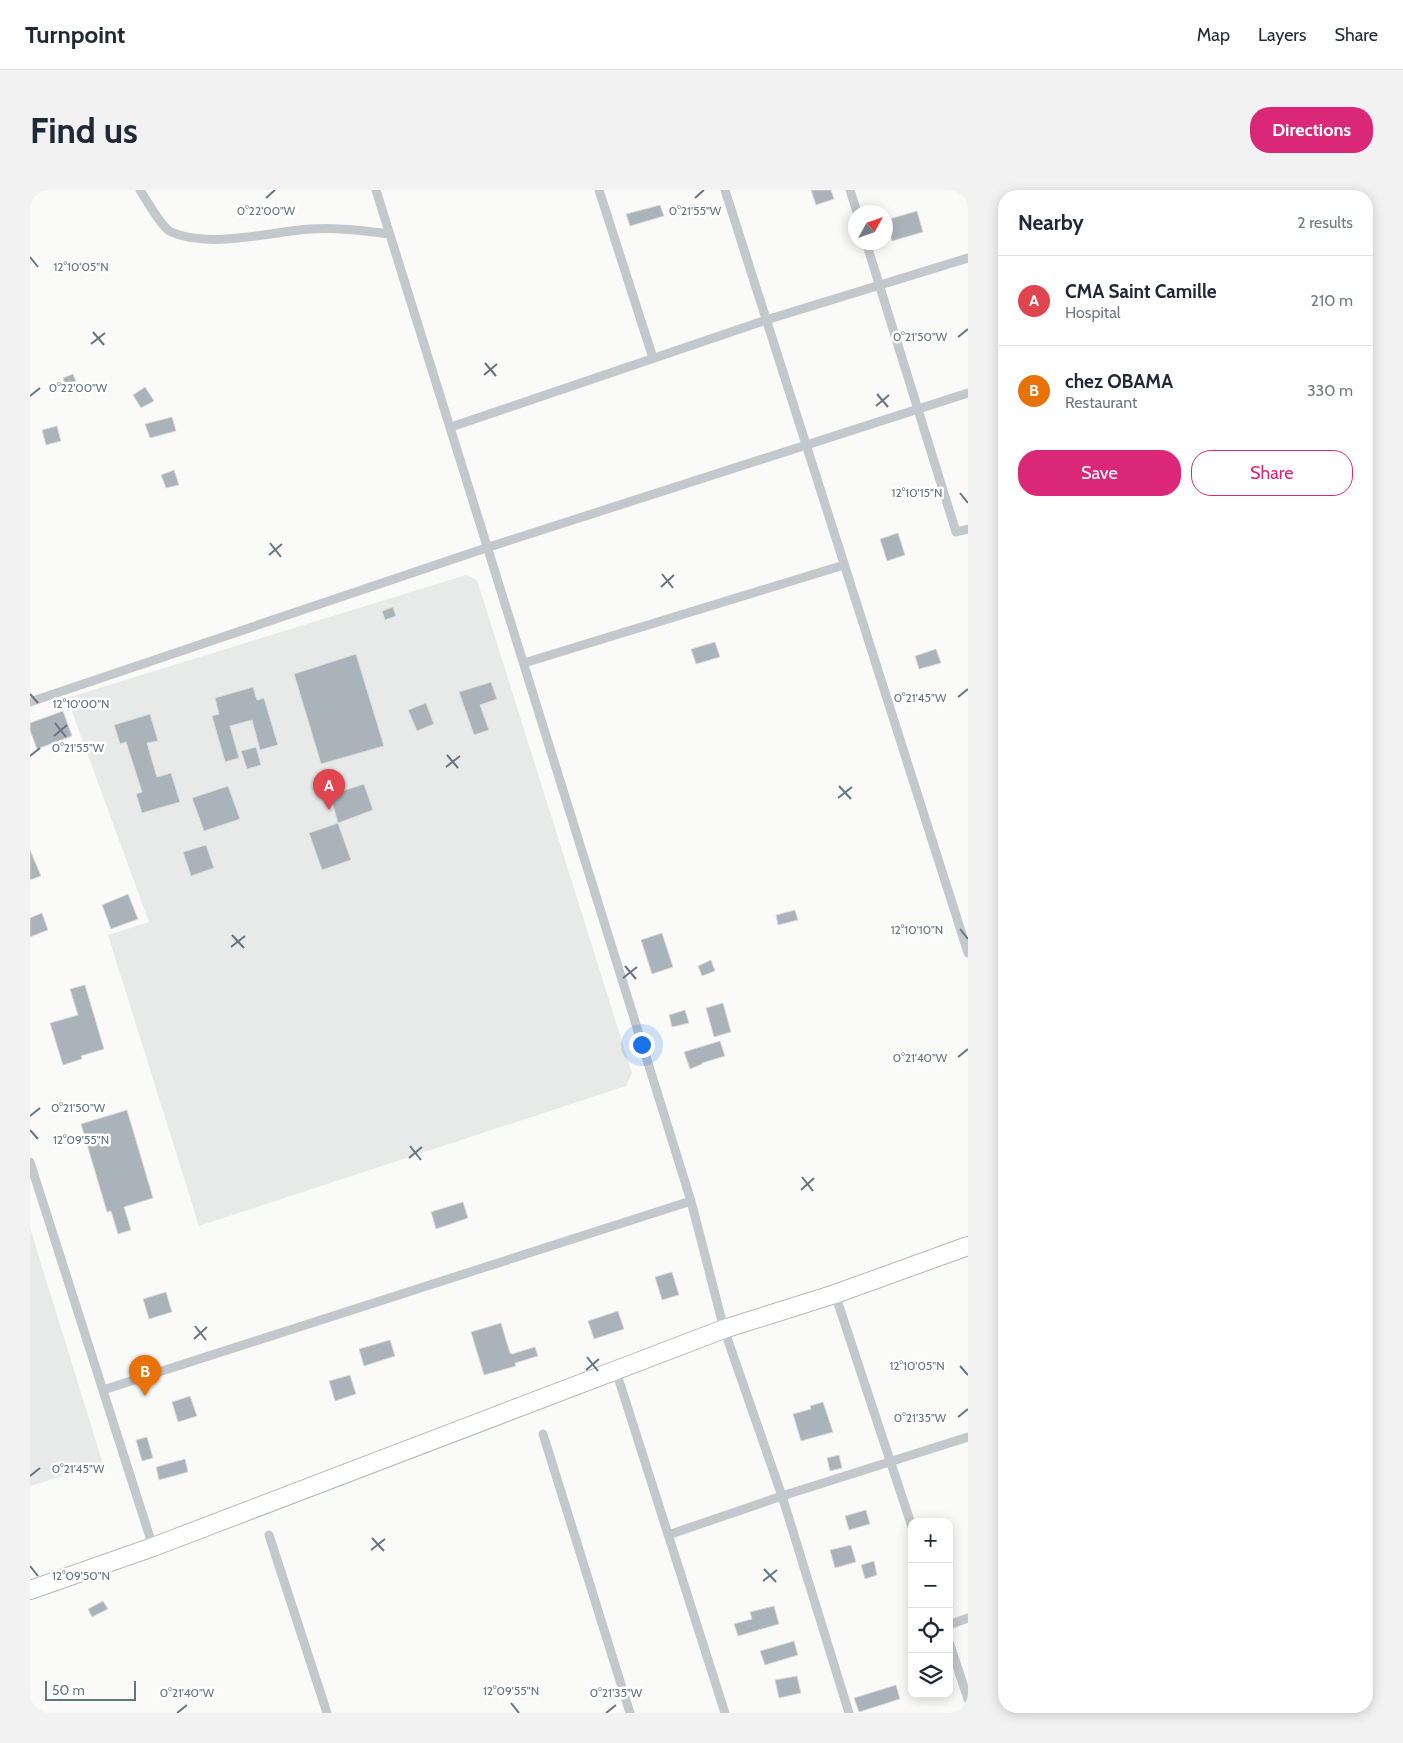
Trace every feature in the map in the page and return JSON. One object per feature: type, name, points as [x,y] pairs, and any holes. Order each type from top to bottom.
[{"type":"highway","points":[[30,1590],[153,1547],[724,1329],[835,1294],[968,1246]]},
{"type":"street","points":[[140,190],[170,232],[203,240],[312,229],[345,229],[390,234]]},
{"type":"street","points":[[376,190],[489,547],[691,1201],[724,1329],[782,1496],[849,1713]]},
{"type":"street","points":[[600,190],[654,358]]},
{"type":"street","points":[[724,190],[968,953]]},
{"type":"street","points":[[850,190],[855,205]]},
{"type":"street","points":[[868,250],[956,532],[968,529]]},
{"type":"street","points":[[451,427],[766,320],[968,258]]},
{"type":"street","points":[[30,702],[489,547],[968,393]]},
{"type":"street","points":[[524,663],[844,565]]},
{"type":"street","points":[[30,1162],[153,1547]]},
{"type":"street","points":[[103,1390],[691,1201]]},
{"type":"street","points":[[835,1294],[909,1518]]},
{"type":"street","points":[[616,1371],[725,1713]]},
{"type":"street","points":[[543,1434],[630,1713]]},
{"type":"street","points":[[668,1535],[782,1496],[968,1437]]},
{"type":"street","points":[[269,1535],[327,1713]]},
{"type":"street","points":[[953,1623],[968,1618]]},
{"type":"street","points":[[953,1653],[968,1699]]},
{"type":"shaded area","points":[[466,575],[477,580],[632,1073],[626,1086],[199,1226],[108,935],[149,922],[67,698]]},
{"type":"shaded area","points":[[30,1228],[103,1464],[30,1486]]},
{"type":"building","points":[[811,190],[831,190],[834,199],[816,205]]},
{"type":"building","points":[[660,205],[664,216],[630,226],[626,214]]},
{"type":"building","points":[[917,211],[923,232],[893,241],[893,218]]},
{"type":"building","points":[[73,374],[80,392],[68,395],[63,378]]},
{"type":"building","points":[[145,387],[154,401],[141,408],[133,395]]},
{"type":"building","points":[[172,417],[176,431],[150,438],[145,424]]},
{"type":"building","points":[[57,426],[61,441],[46,445],[42,430]]},
{"type":"building","points":[[174,470],[179,485],[166,488],[161,475]]},
{"type":"building","points":[[898,533],[905,555],[887,561],[880,539]]},
{"type":"building","points":[[393,607],[396,616],[385,620],[382,611]]},
{"type":"building","points":[[715,642],[720,657],[696,664],[691,649]]},
{"type":"building","points":[[936,649],[941,663],[919,669],[915,656]]},
{"type":"building","points":[[356,654],[384,746],[321,764],[294,674]]},
{"type":"building","points":[[491,682],[497,699],[480,705],[489,730],[474,735],[459,692]]},
{"type":"building","points":[[253,687],[257,700],[264,698],[278,745],[260,750],[252,720],[230,726],[239,758],[225,762],[212,716],[219,714],[215,698]]},
{"type":"building","points":[[426,703],[434,724],[417,731],[408,710]]},
{"type":"building","points":[[63,711],[72,736],[37,749],[30,730],[30,723]]},
{"type":"building","points":[[150,714],[158,741],[147,743],[157,777],[171,773],[180,802],[142,813],[136,794],[142,792],[126,742],[120,744],[114,725]]},
{"type":"building","points":[[256,747],[261,765],[247,769],[241,751]]},
{"type":"building","points":[[364,784],[373,810],[338,823],[330,795]]},
{"type":"building","points":[[228,786],[240,819],[204,831],[192,798]]},
{"type":"building","points":[[338,823],[351,860],[322,870],[309,833]]},
{"type":"building","points":[[206,845],[214,868],[191,876],[183,852]]},
{"type":"building","points":[[30,850],[41,876],[30,880]]},
{"type":"building","points":[[128,894],[138,919],[111,929],[102,905]]},
{"type":"building","points":[[795,910],[798,920],[778,925],[776,915]]},
{"type":"building","points":[[42,913],[48,930],[30,937],[30,918]]},
{"type":"building","points":[[662,933],[673,967],[652,974],[641,940]]},
{"type":"building","points":[[711,960],[715,971],[702,976],[698,966]]},
{"type":"building","points":[[85,985],[104,1049],[81,1056],[82,1059],[63,1065],[50,1023],[78,1015],[70,989]]},
{"type":"building","points":[[723,1003],[731,1032],[714,1037],[706,1008]]},
{"type":"building","points":[[685,1010],[689,1023],[672,1027],[669,1015]]},
{"type":"building","points":[[720,1041],[725,1056],[690,1069],[684,1052]]},
{"type":"building","points":[[127,1110],[153,1198],[124,1207],[131,1230],[118,1234],[111,1211],[107,1212],[81,1124]]},
{"type":"building","points":[[463,1202],[468,1218],[436,1229],[431,1212]]},
{"type":"building","points":[[672,1272],[679,1295],[662,1300],[655,1277]]},
{"type":"building","points":[[166,1292],[172,1312],[149,1319],[143,1299]]},
{"type":"building","points":[[618,1311],[624,1329],[594,1339],[588,1321]]},
{"type":"building","points":[[501,1323],[510,1353],[535,1347],[538,1356],[515,1363],[516,1366],[484,1375],[471,1332]]},
{"type":"building","points":[[390,1340],[395,1356],[364,1366],[359,1349]]},
{"type":"building","points":[[350,1375],[356,1394],[335,1401],[329,1381]]},
{"type":"building","points":[[190,1396],[197,1416],[178,1422],[172,1402]]},
{"type":"building","points":[[823,1402],[833,1432],[801,1441],[793,1414],[811,1409],[810,1406]]},
{"type":"building","points":[[147,1437],[153,1458],[142,1461],[136,1440]]},
{"type":"building","points":[[839,1455],[842,1468],[830,1471],[827,1458]]},
{"type":"building","points":[[185,1459],[188,1472],[159,1480],[156,1467]]},
{"type":"building","points":[[866,1510],[870,1524],[849,1530],[845,1516]]},
{"type":"building","points":[[851,1545],[856,1562],[835,1568],[830,1550]]},
{"type":"building","points":[[874,1561],[877,1575],[865,1579],[861,1565]]},
{"type":"building","points":[[103,1601],[108,1609],[92,1617],[88,1609]]},
{"type":"building","points":[[774,1606],[779,1624],[738,1636],[734,1624],[752,1619],[750,1612]]},
{"type":"building","points":[[794,1641],[798,1655],[765,1665],[760,1651]]},
{"type":"building","points":[[797,1676],[801,1693],[779,1698],[775,1680]]},
{"type":"building","points":[[896,1685],[900,1699],[859,1712],[854,1698]]},
{"type":"place","name":"CMA Saint Camille","points":[[329,810]]},
{"type":"place","name":"chez OBAMA","points":[[145,1396]]}]
